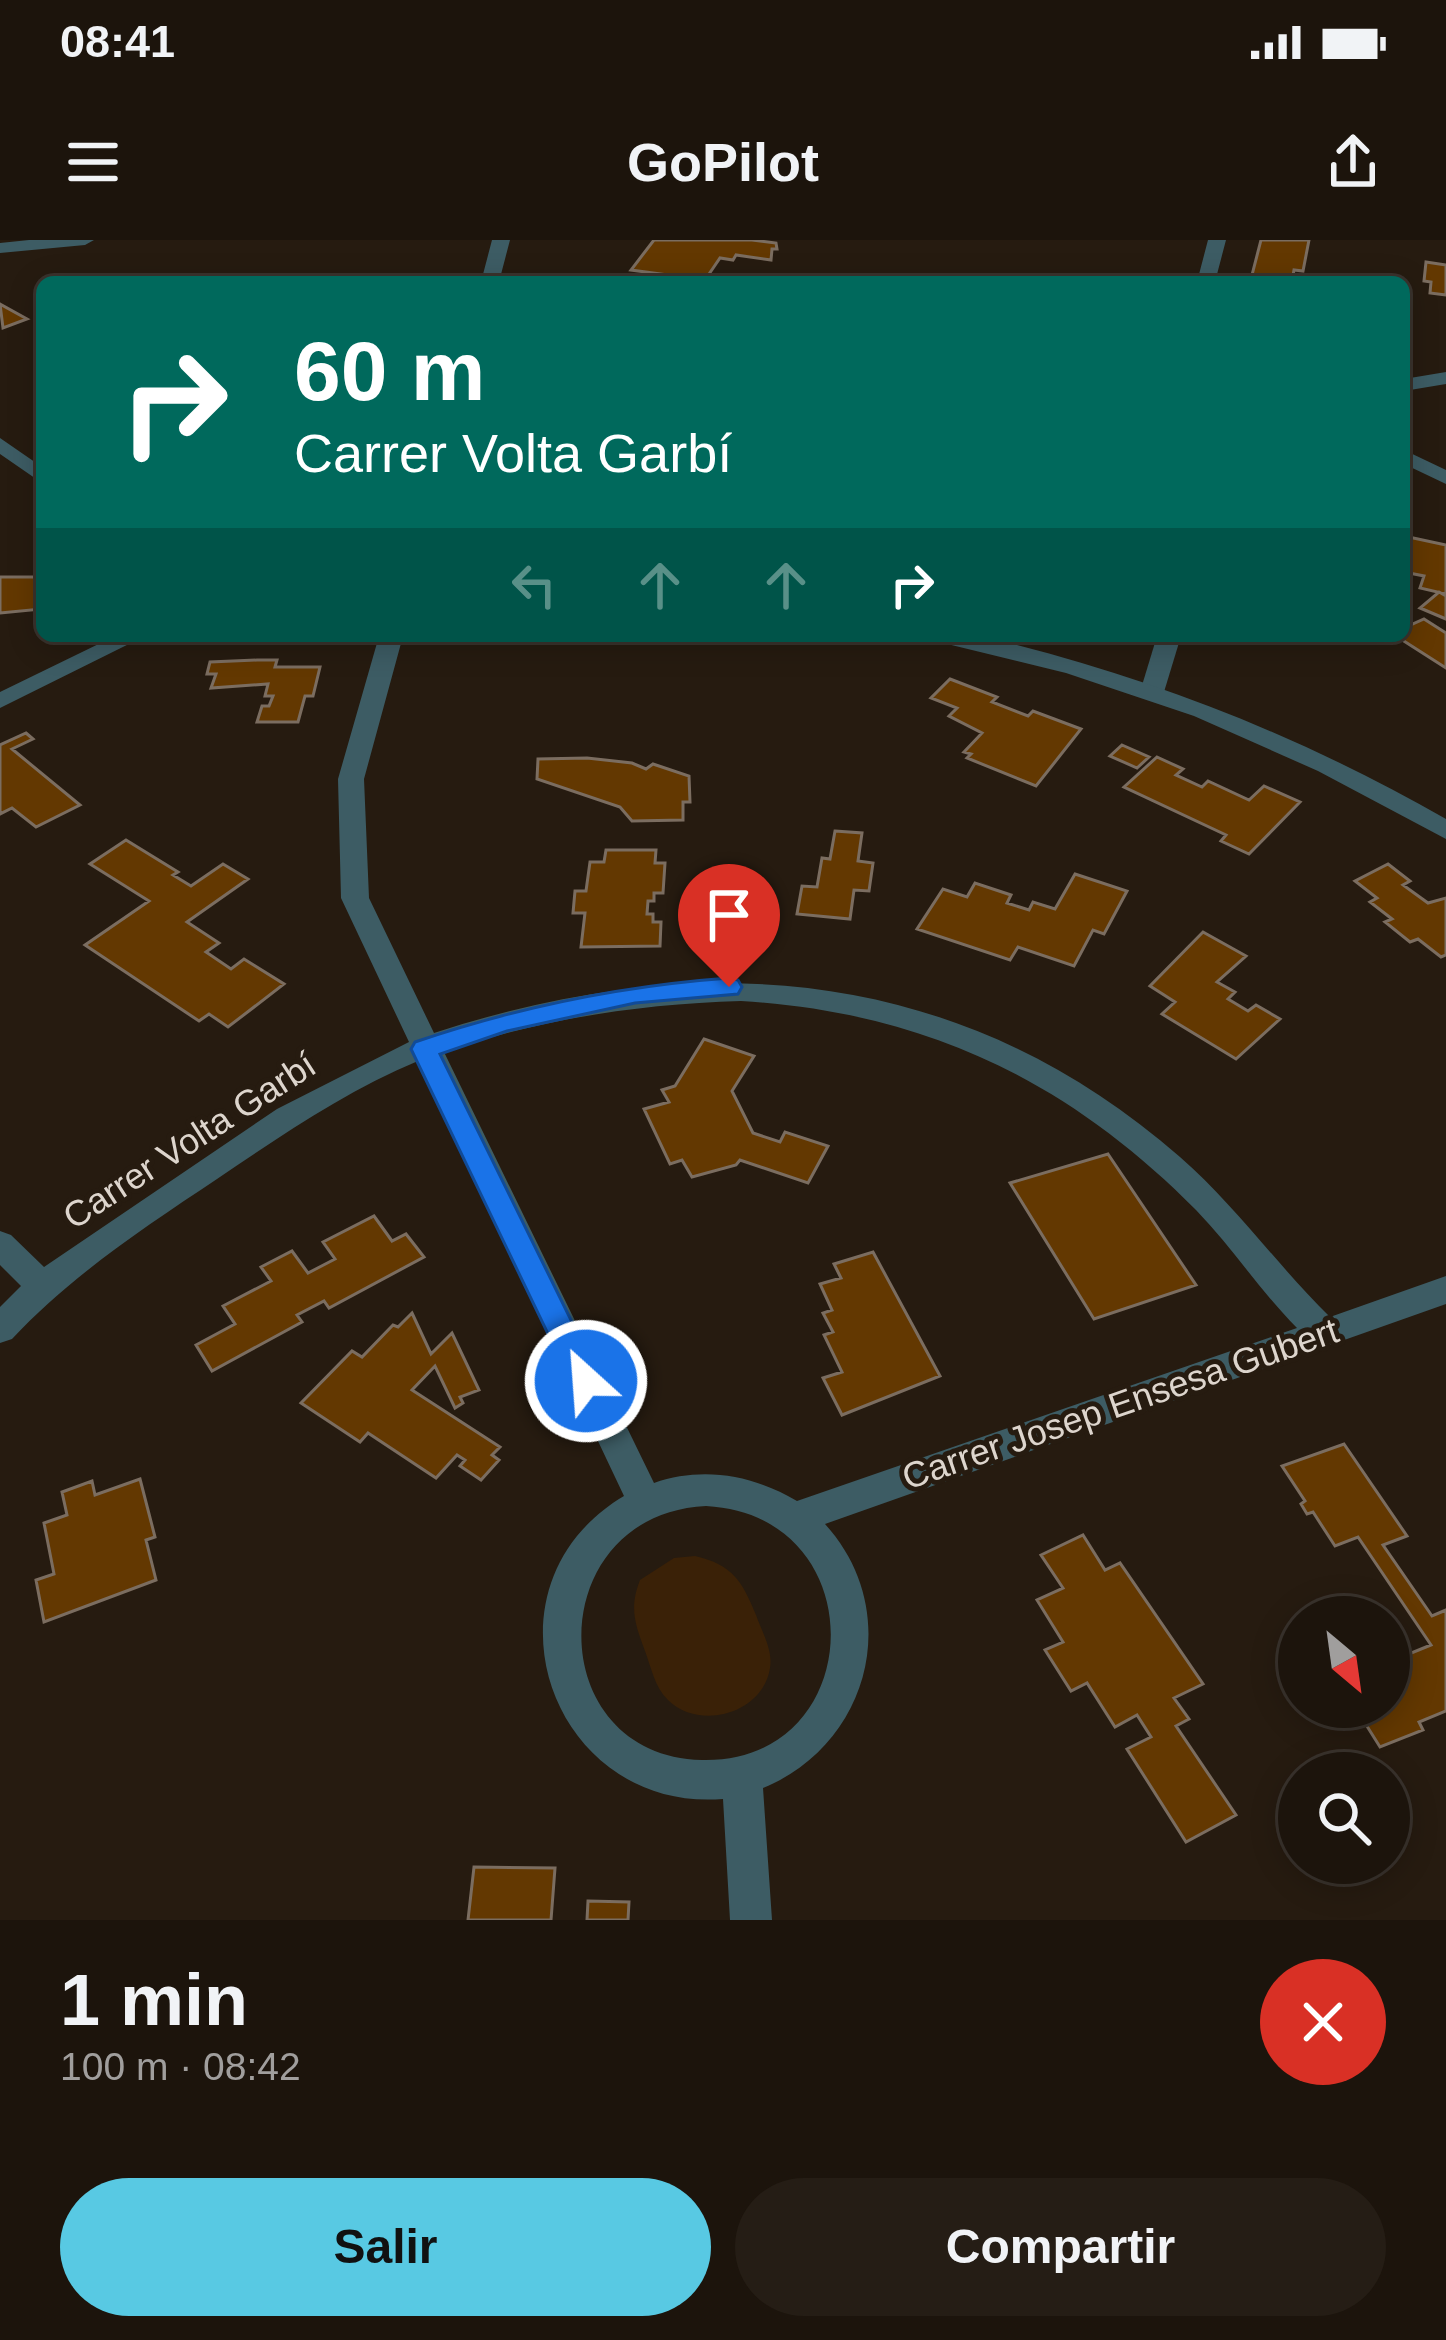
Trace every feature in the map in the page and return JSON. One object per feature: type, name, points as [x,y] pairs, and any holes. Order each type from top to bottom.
[{"type":"street","points":[[0,248],[85,240]]},
{"type":"street","points":[[492,276],[501,240]]},
{"type":"street","points":[[1208,276],[1217,240]]},
{"type":"street","points":[[1410,384],[1446,378]]},
{"type":"street","points":[[0,444],[36,472]]},
{"type":"street","points":[[1410,459],[1446,478]]},
{"type":"street","points":[[0,701],[121,642]]},
{"type":"street","points":[[389,642],[351,779],[355,898],[646,1505]]},
{"type":"street","points":[[965,642],[1214,713],[1379,790],[1446,830]]},
{"type":"street","points":[[1152,692],[1167,642]]},
{"type":"street","name":"Carrer Volta Garbí","points":[[0,1329],[40,1284],[287,1115],[396,1058],[504,1022],[635,994],[729,987],[848,998],[943,1025],[1030,1066],[1114,1121],[1209,1203],[1322,1331]]},
{"type":"street","points":[[0,1244],[40,1284]]},
{"type":"street","name":"Carrer Josep Ensesa Gubert","points":[[794,1519],[1446,1290]]},
{"type":"street","points":[[722,1493],[759,1502],[794,1519],[827,1549],[849,1588],[856,1633],[848,1679],[825,1721],[788,1753],[742,1773],[693,1776],[646,1766],[604,1741],[574,1706],[557,1660],[557,1612],[573,1568],[604,1530],[646,1505],[683,1495],[722,1493]]},
{"type":"street","points":[[742,1773],[751,1920]]},
{"type":"shaded area","points":[[695,1556],[719,1564],[741,1584],[770,1655],[765,1684],[755,1697],[743,1707],[712,1716],[681,1709],[664,1695],[635,1616],[640,1580],[674,1558]]},
{"type":"building","points":[[654,240],[752,240],[776,243],[777,249],[772,249],[771,260],[736,255],[733,260],[720,258],[708,276],[631,270]]},
{"type":"building","points":[[1261,240],[1309,240],[1303,271],[1294,270],[1293,276],[1252,275]]},
{"type":"building","points":[[1426,262],[1446,265],[1446,295],[1430,293],[1431,282],[1424,281]]},
{"type":"building","points":[[0,304],[27,319],[3,328]]},
{"type":"building","points":[[1410,537],[1446,545],[1446,594],[1420,588],[1424,576],[1410,573]]},
{"type":"building","points":[[0,577],[36,577],[36,610],[0,613]]},
{"type":"building","points":[[1439,592],[1446,596],[1446,619],[1420,608]]},
{"type":"building","points":[[1424,619],[1446,633],[1446,668],[1405,642],[1410,642],[1410,625]]},
{"type":"building","points":[[277,660],[275,667],[320,667],[313,696],[305,696],[298,722],[257,722],[262,706],[269,706],[273,696],[265,696],[268,684],[211,688],[216,674],[207,674],[210,662]]},
{"type":"building","points":[[950,679],[997,697],[992,702],[1028,716],[1033,711],[1081,729],[1036,786],[967,758],[971,754],[964,752],[982,733],[949,716],[957,708],[931,698]]},
{"type":"building","points":[[26,733],[33,739],[12,749],[80,805],[36,827],[12,808],[0,814],[0,745]]},
{"type":"building","points":[[1122,745],[1149,757],[1137,768],[1110,756]]},
{"type":"building","points":[[1157,757],[1183,769],[1176,775],[1202,787],[1208,781],[1249,800],[1264,786],[1300,802],[1249,854],[1221,841],[1226,835],[1124,787]]},
{"type":"building","points":[[587,758],[646,769],[653,764],[689,776],[690,802],[683,802],[683,820],[632,821],[620,807],[537,779],[538,759]]},
{"type":"building","points":[[835,831],[862,833],[858,861],[873,863],[869,891],[854,890],[850,919],[797,914],[802,886],[817,887],[822,858],[830,859]]},
{"type":"building","points":[[126,840],[178,872],[173,875],[191,886],[223,864],[248,879],[187,922],[219,943],[206,952],[231,969],[244,959],[284,984],[228,1027],[209,1014],[199,1021],[85,945],[149,901],[90,864]]},
{"type":"building","points":[[606,850],[656,850],[655,863],[665,863],[663,893],[654,893],[647,914],[653,914],[653,922],[661,922],[660,946],[581,947],[585,913],[573,913],[575,891],[586,891],[590,862],[604,862]]},
{"type":"building","points":[[1388,864],[1410,881],[1403,885],[1428,903],[1446,898],[1446,955],[1441,957],[1418,939],[1410,942],[1385,922],[1392,919],[1370,902],[1377,898],[1355,881]]},
{"type":"building","points":[[1075,874],[1127,891],[1104,934],[1093,930],[1074,966],[1018,947],[1010,960],[917,929],[943,889],[967,897],[975,883],[1011,895],[1007,903],[1029,910],[1033,902],[1055,909]]},
{"type":"building","points":[[1203,932],[1246,956],[1217,982],[1235,992],[1228,999],[1248,1011],[1256,1005],[1280,1019],[1236,1059],[1162,1014],[1175,1002],[1150,986]]},
{"type":"building","points":[[704,1039],[754,1056],[732,1091],[753,1133],[780,1142],[785,1132],[828,1146],[808,1183],[740,1160],[692,1177],[682,1160],[670,1164],[644,1109],[669,1102],[662,1090],[675,1086]]},
{"type":"building","points":[[1108,1154],[1196,1285],[1094,1319],[1010,1183]]},
{"type":"building","points":[[374,1216],[392,1241],[406,1234],[424,1257],[329,1308],[324,1301],[297,1315],[302,1322],[212,1371],[196,1345],[235,1324],[223,1306],[271,1281],[261,1267],[292,1251],[308,1273],[335,1259],[323,1242]]},
{"type":"building","points":[[873,1252],[940,1376],[842,1415],[823,1378],[842,1372],[824,1335],[833,1332],[823,1313],[832,1310],[820,1284],[841,1278],[834,1264]]},
{"type":"building","points":[[412,1313],[431,1354],[452,1333],[479,1390],[460,1397],[463,1403],[455,1408],[435,1366],[412,1390],[500,1447],[492,1455],[499,1460],[481,1480],[460,1466],[465,1460],[457,1455],[436,1478],[368,1433],[360,1442],[301,1403],[352,1351],[362,1357]]},
{"type":"building","points":[[1344,1444],[1407,1536],[1383,1545],[1432,1616],[1446,1610],[1446,1711],[1419,1722],[1423,1730],[1380,1747],[1368,1728],[1410,1728],[1410,1654],[1431,1645],[1410,1614],[1410,1596],[1398,1596],[1358,1537],[1335,1546],[1313,1512],[1307,1514],[1301,1504],[1305,1501],[1282,1466]]},
{"type":"building","points":[[140,1479],[155,1537],[146,1540],[156,1580],[44,1622],[36,1580],[54,1574],[44,1523],[67,1515],[62,1492],[92,1481],[95,1495]]},
{"type":"building","points":[[1083,1535],[1105,1570],[1120,1563],[1203,1684],[1174,1698],[1189,1719],[1176,1726],[1236,1815],[1186,1842],[1127,1749],[1151,1737],[1137,1715],[1115,1727],[1087,1683],[1071,1691],[1045,1650],[1063,1642],[1037,1600],[1063,1588],[1041,1555]]},
{"type":"building","points":[[474,1867],[555,1868],[551,1920],[468,1920]]},
{"type":"building","points":[[588,1901],[629,1902],[628,1920],[587,1920]]},
{"type":"route","points":[[586,1381],[424,1049],[504,1022],[635,994],[729,987]]}]
